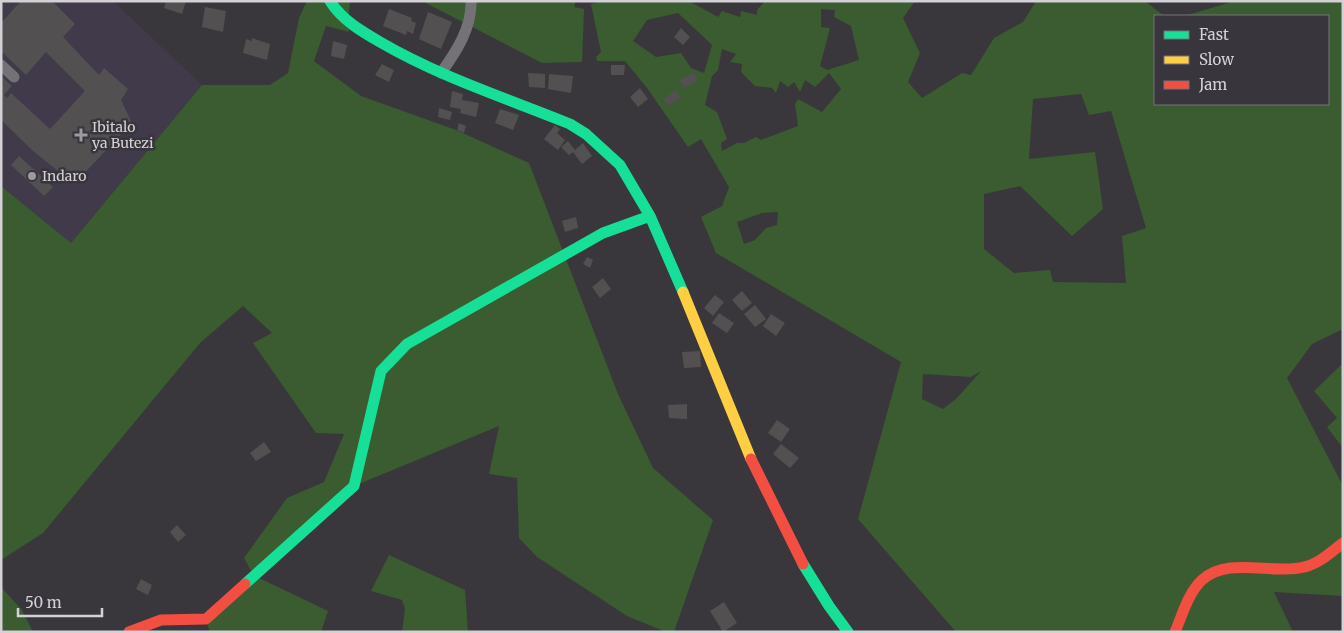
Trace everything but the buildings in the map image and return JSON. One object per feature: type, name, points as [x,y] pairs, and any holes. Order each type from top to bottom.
[{"type":"street","points":[[330,1],[348,22],[389,48],[441,73],[558,119],[586,134],[620,165],[650,216],[716,370],[748,454],[761,481],[803,564],[848,632]]},
{"type":"street","points":[[441,73],[462,41],[470,14],[471,1]]},
{"type":"street","points":[[1,65],[14,77]]},
{"type":"street","points":[[129,632],[160,620],[206,619],[354,486],[381,371],[407,344],[603,233],[650,216]]},
{"type":"street","points":[[1175,632],[1201,580],[1216,571],[1237,568],[1282,570],[1303,568],[1323,559],[1343,543]]},
{"type":"shaded area","name":"Ibitalo ya Butezi","points":[[1,1],[113,1],[202,85],[71,243],[1,186]]},
{"type":"green space","points":[[307,1],[350,1],[349,32],[326,26],[314,61],[361,96],[456,130],[529,163],[618,394],[653,468],[713,520],[674,632],[666,632],[627,616],[537,557],[519,538],[517,478],[489,474],[499,426],[354,486],[255,576],[328,611],[321,632],[210,632],[206,621],[254,576],[244,558],[287,498],[324,482],[344,434],[316,433],[253,343],[272,333],[243,306],[200,343],[43,533],[1,560],[1,186],[71,243],[202,85],[270,85],[288,73],[299,18]]},
{"type":"green space","points":[[422,1],[576,1],[574,7],[584,9],[582,62],[542,63]]},
{"type":"green space","points":[[602,1],[689,1],[718,17],[722,11],[740,17],[741,11],[757,15],[757,10],[765,1],[915,1],[903,18],[920,53],[908,82],[922,98],[962,73],[971,75],[994,38],[1023,22],[1036,1],[1145,1],[1163,15],[1154,15],[1154,105],[1329,105],[1329,15],[1187,15],[1235,1],[1343,1],[1343,329],[1312,344],[1287,378],[1343,486],[1343,596],[1274,592],[1293,632],[956,632],[858,519],[901,362],[716,253],[701,217],[722,206],[729,187],[701,139],[688,147],[647,88],[625,61],[597,61],[596,57],[601,52],[591,4]],"holes":[[[821,9],[835,10],[834,17],[851,26],[859,60],[827,70],[820,66],[830,28],[821,27]],[[678,13],[712,45],[704,73],[691,68],[681,53],[656,57],[633,41],[647,20]],[[722,49],[736,54],[730,62],[742,64],[741,72],[755,86],[772,88],[776,93],[780,81],[788,87],[794,82],[800,92],[805,80],[815,87],[829,73],[841,89],[822,112],[798,99],[795,104],[798,126],[761,140],[756,137],[744,143],[737,143],[722,151],[721,143],[727,139],[717,112],[705,105],[712,76],[718,70]],[[1081,94],[1089,115],[1111,111],[1146,228],[1122,236],[1126,283],[1053,282],[1050,270],[1014,273],[984,249],[984,194],[1020,186],[1072,236],[1103,209],[1095,152],[1029,159],[1033,99]],[[778,212],[777,225],[766,228],[755,240],[744,244],[737,222],[762,213]],[[981,371],[957,398],[943,409],[922,399],[923,374],[971,377]]]},
{"type":"green space","points":[[1343,363],[1343,448],[1327,427],[1337,418],[1314,391]]},
{"type":"green space","points":[[389,555],[465,590],[468,632],[402,632],[405,609],[402,600],[371,591]]},
{"type":"green space","points":[[1,587],[22,610],[33,632],[1,632]]},
{"type":"traffic: fast","points":[[330,1],[340,14],[352,24],[403,55],[474,86],[570,124],[586,134],[620,165],[650,216],[683,292]]},
{"type":"traffic: fast","points":[[245,584],[354,486],[381,371],[407,344],[603,233],[650,216]]},
{"type":"traffic: fast","points":[[803,564],[848,632]]},
{"type":"traffic: slow","points":[[683,292],[751,459]]},
{"type":"traffic: jam","points":[[751,459],[803,564]]},
{"type":"traffic: jam","points":[[1175,632],[1193,591],[1202,580],[1213,573],[1237,567],[1278,569],[1304,567],[1320,560],[1343,543]]},
{"type":"traffic: jam","points":[[129,632],[161,620],[206,619],[245,584]]},
{"type":"place","name":"Ibitalo ya Butezi","points":[[81,135]]},
{"type":"place","name":"Indaro","points":[[32,176]]}]
